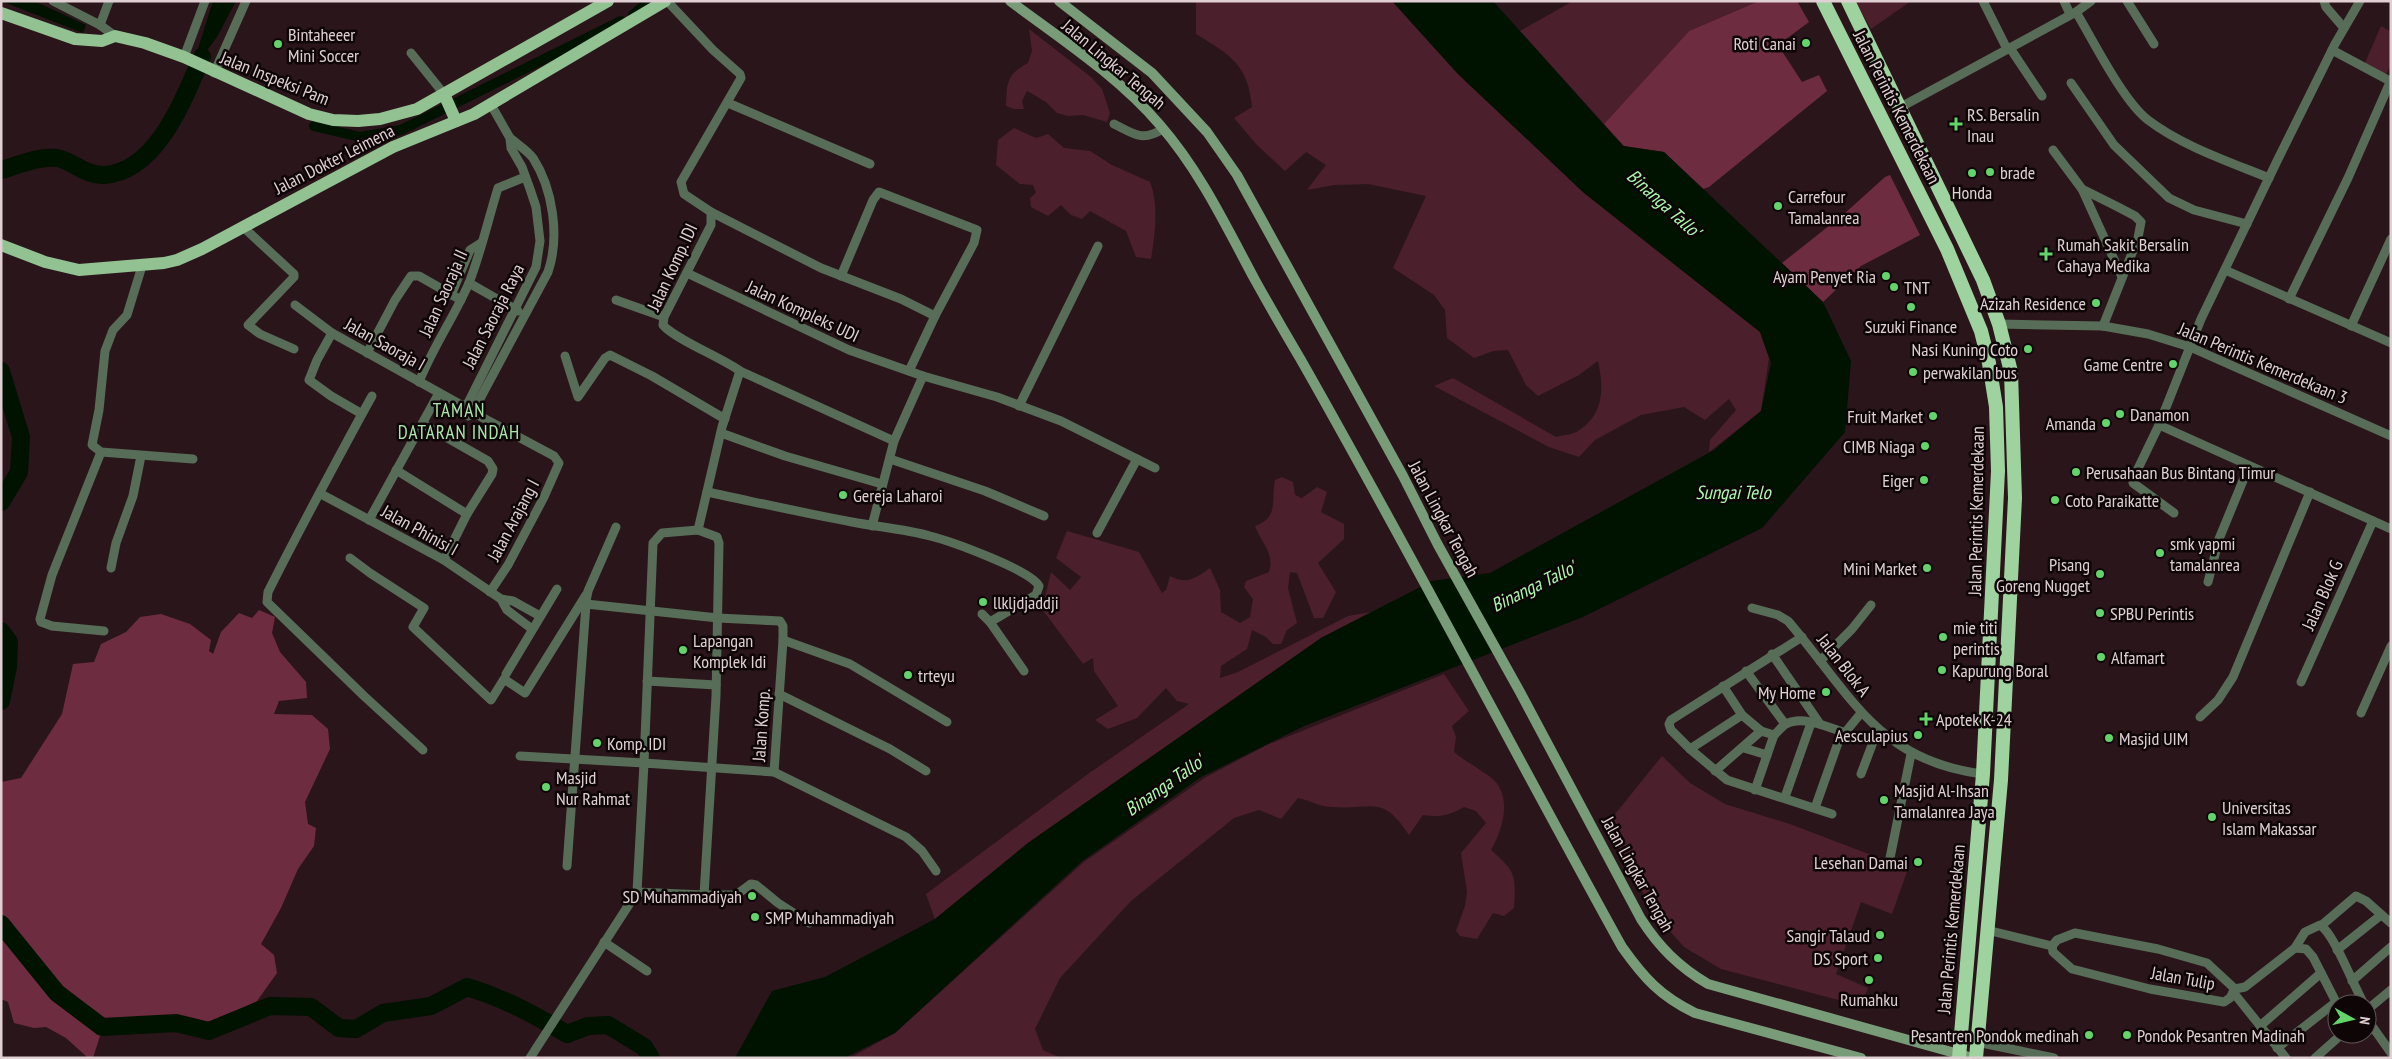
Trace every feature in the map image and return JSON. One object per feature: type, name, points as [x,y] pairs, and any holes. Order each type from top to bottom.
[{"type":"highway","name":"Jalan Perintis Kemerdekaan","points":[[1824,1],[1954,264],[1981,331],[1996,408],[1996,509],[1983,774],[1959,1056]]},
{"type":"highway","name":"Jalan Perintis Kemerdekaan","points":[[1848,1],[1983,280],[2000,324],[2012,388],[2015,498],[2001,780],[1974,1058]]},
{"type":"highway","points":[[1925,204],[1942,195]]},
{"type":"main road","name":"Jalan Inspeksi Pam","points":[[1,13],[75,39],[102,41],[115,36],[145,43],[184,57],[214,73],[309,114],[333,120],[358,121],[392,117],[417,109],[608,1]]},
{"type":"main road","name":"Jalan Dokter Leimena","points":[[1,245],[45,262],[79,270],[142,266],[177,260],[393,147],[456,121],[490,103],[621,29],[666,1]]},
{"type":"main road","name":"Jalan Lingkar Tengah","points":[[1010,1],[1135,99],[1164,129],[1212,197],[1256,282],[1412,560],[1489,706],[1622,947],[1652,986],[1672,1002],[1695,1014],[1861,1058]]},
{"type":"main road","name":"Jalan Lingkar Tengah","points":[[1059,1],[1152,73],[1207,132],[1237,175],[1403,476],[1438,545],[1520,692],[1642,919],[1657,943],[1687,972],[1708,984],[1959,1056],[1974,1058]]},
{"type":"main road","points":[[444,94],[456,121]]},
{"type":"street","points":[[53,1],[100,25],[115,36]]},
{"type":"street","points":[[100,25],[109,1]]},
{"type":"street","points":[[184,57],[205,1]]},
{"type":"street","points":[[214,73],[246,1]]},
{"type":"street","name":"Jalan Komp. IDI","points":[[666,1],[713,50],[740,74],[740,84],[681,182],[684,194],[711,212],[711,225],[664,317],[663,325],[671,333],[728,362],[740,371]]},
{"type":"street","points":[[1983,1],[2008,49],[2042,96]]},
{"type":"street","points":[[2064,1],[2112,73],[2147,120],[2214,156],[2269,178]]},
{"type":"street","points":[[1899,108],[2073,13],[2091,1]]},
{"type":"street","points":[[2127,1],[2154,44]]},
{"type":"street","points":[[2324,1],[2326,7],[2344,28]]},
{"type":"street","points":[[2174,513],[2132,481],[2159,425],[2190,347],[2225,270],[2332,50],[2360,1]]},
{"type":"street","points":[[2289,298],[2348,178],[2391,80],[2332,50]]},
{"type":"street","points":[[411,53],[444,94]]},
{"type":"street","points":[[2071,84],[2114,145],[2169,198],[2194,210],[2247,224]]},
{"type":"street","points":[[728,102],[870,164]]},
{"type":"street","name":"Jalan Saoraja Raya","points":[[470,407],[538,261],[540,241],[536,206],[512,148],[510,138],[490,103]]},
{"type":"street","points":[[1114,124],[1141,136],[1151,136],[1164,129]]},
{"type":"street","name":"Jalan Saoraja Raya","points":[[470,407],[525,315],[550,267],[554,234],[550,202],[544,180],[533,158],[510,138]]},
{"type":"street","points":[[2053,150],[2082,189],[2122,277]]},
{"type":"street","name":"Jalan Saoraja II","points":[[419,382],[469,283],[480,253],[481,243],[498,188],[525,177]]},
{"type":"street","points":[[2082,189],[2140,219],[2141,226],[2138,238],[2103,326]]},
{"type":"street","points":[[841,276],[873,200],[879,192],[977,230],[974,243],[935,316],[909,371]]},
{"type":"street","points":[[711,212],[821,268],[901,299],[935,316]]},
{"type":"street","points":[[244,226],[294,274],[248,325],[260,334],[294,349]]},
{"type":"street","points":[[2352,326],[2391,238]]},
{"type":"street","name":"Jalan Saoraja II","points":[[451,295],[470,250],[481,243]]},
{"type":"street","points":[[1019,406],[1098,246]]},
{"type":"street","points":[[538,261],[550,267]]},
{"type":"street","points":[[142,266],[127,315],[113,330],[105,351],[99,410],[92,445],[101,452],[193,459]]},
{"type":"street","points":[[2225,270],[2391,343]]},
{"type":"street","name":"Jalan Kompleks UDI","points":[[687,273],[849,350],[1062,421],[1155,468]]},
{"type":"street","points":[[367,353],[395,300],[411,276],[419,276],[461,300]]},
{"type":"street","points":[[469,283],[525,315]]},
{"type":"street","points":[[616,300],[664,317]]},
{"type":"street","name":"Jalan Saoraja I","points":[[295,305],[332,333],[439,393],[470,407],[554,456],[558,461]]},
{"type":"street","name":"Jalan Perintis Kemerdekaan 3","points":[[2000,324],[2103,326],[2148,334],[2190,347],[2391,436]]},
{"type":"street","points":[[332,333],[317,360],[309,380],[325,393],[362,414]]},
{"type":"street","points":[[565,356],[578,397],[605,358],[610,355],[652,376],[725,419]]},
{"type":"street","points":[[698,530],[721,433],[740,371],[894,441]]},
{"type":"street","points":[[872,526],[894,441],[923,376]]},
{"type":"street","points":[[369,520],[439,393]]},
{"type":"street","points":[[372,396],[342,449],[321,494],[290,548],[268,592],[267,602],[422,750]]},
{"type":"street","points":[[423,424],[477,454],[492,466],[492,474],[467,514],[444,560]]},
{"type":"street","points":[[2159,425],[2391,529]]},
{"type":"street","points":[[721,433],[785,456],[882,484]]},
{"type":"street","points":[[101,452],[52,575],[40,619],[41,622],[52,626],[104,630]]},
{"type":"street","points":[[111,568],[116,543],[133,496],[141,456]]},
{"type":"street","points":[[890,459],[985,491],[1044,516]]},
{"type":"street","points":[[1097,533],[1137,459]]},
{"type":"street","name":"Jalan Arajang I","points":[[490,592],[508,565],[544,497],[557,470],[558,461]]},
{"type":"street","points":[[2208,582],[2219,539],[2249,466]]},
{"type":"street","points":[[396,470],[467,514]]},
{"type":"street","points":[[707,492],[872,526],[929,535],[1023,572],[1037,582],[1039,586],[1036,594],[990,622]]},
{"type":"street","points":[[2200,717],[2218,700],[2232,677],[2310,492]]},
{"type":"street","name":"Jalan Phinisi I","points":[[321,494],[444,560],[501,599],[513,602],[540,616]]},
{"type":"street","name":"Jalan Blok G","points":[[2301,682],[2373,521]]},
{"type":"street","points":[[350,558],[424,608],[413,627],[491,700],[504,679],[525,693],[586,600],[616,527]]},
{"type":"street","points":[[530,1058],[637,892],[649,612],[654,540],[662,533],[698,530],[716,536],[719,540],[716,685],[704,895]]},
{"type":"street","points":[[506,674],[557,588]]},
{"type":"street","name":"Jalan Phinisi I","points":[[501,599],[506,610],[532,629]]},
{"type":"street","points":[[567,866],[586,600]]},
{"type":"street","name":"Jalan Komp.","points":[[520,756],[774,772],[783,640],[783,626],[780,621],[649,612],[586,600]]},
{"type":"street","points":[[1820,661],[1871,605]]},
{"type":"street","name":"Jalan Blok A","points":[[1752,608],[1784,618],[1802,637],[1861,713],[1878,729],[1911,754],[1961,771],[1983,774]]},
{"type":"street","points":[[982,614],[990,622],[1024,671]]},
{"type":"street","points":[[1802,637],[1772,654],[1670,722],[1671,730],[1714,771],[1727,780],[1832,814]]},
{"type":"street","points":[[783,640],[850,664],[947,722]]},
{"type":"street","points":[[2361,713],[2391,646]]},
{"type":"street","points":[[1772,654],[1815,723]]},
{"type":"street","points":[[1746,671],[1785,724]]},
{"type":"street","points":[[647,680],[716,685]]},
{"type":"street","points":[[1723,686],[1742,715],[1761,731],[1774,735]]},
{"type":"street","points":[[779,694],[890,749],[926,771]]},
{"type":"street","points":[[1815,808],[1832,756],[1843,732],[1861,713]]},
{"type":"street","points":[[1690,749],[1742,715]]},
{"type":"street","points":[[1754,790],[1774,735],[1785,724],[1799,721],[1815,723],[1843,732]]},
{"type":"street","points":[[1784,797],[1815,723]]},
{"type":"street","points":[[1861,774],[1878,729]]},
{"type":"street","points":[[1714,771],[1744,748],[1761,731]]},
{"type":"street","points":[[1744,748],[1767,756]]},
{"type":"street","points":[[1890,858],[1911,754]]},
{"type":"street","points":[[774,772],[906,837],[922,851],[936,871]]},
{"type":"street","points":[[637,892],[736,895],[751,884],[756,884],[778,903],[809,923]]},
{"type":"street","points":[[2286,1058],[2234,990],[2245,987],[2295,948],[2305,932],[2317,925],[2322,925],[2356,896],[2366,901],[2391,924]]},
{"type":"street","points":[[2337,950],[2381,915]]},
{"type":"street","points":[[2322,925],[2359,994]]},
{"type":"street","points":[[1987,930],[2052,946]]},
{"type":"street","name":"Jalan Tulip","points":[[2075,933],[2158,949],[2207,963],[2234,990],[2230,998],[2224,1002],[2135,986],[2072,969],[2053,952],[2052,946],[2057,940],[2075,933]]},
{"type":"street","points":[[604,942],[647,971]]},
{"type":"street","points":[[2352,981],[2391,947]]},
{"type":"street","points":[[2295,948],[2306,949],[2309,952],[2332,994]]},
{"type":"street","points":[[2260,1026],[2321,973]]},
{"type":"street","points":[[2377,1002],[2391,990]]},
{"type":"street","points":[[2277,1048],[2327,1010]]},
{"type":"street","points":[[2377,1033],[2391,1053]]},
{"type":"street","points":[[1977,1042],[2054,1058]]},
{"type":"street","points":[[2315,1058],[2331,1044]]},
{"type":"shaded area","points":[[1196,1],[1392,1],[1458,74],[1582,191],[1760,332],[1769,358],[1761,411],[1709,452],[1710,440],[1736,410],[1729,399],[1705,420],[1684,407],[1641,415],[1595,440],[1579,457],[1549,447],[1434,386],[1453,378],[1556,437],[1576,432],[1593,417],[1600,400],[1601,381],[1598,361],[1579,375],[1538,396],[1526,385],[1508,350],[1493,351],[1474,358],[1447,338],[1445,310],[1434,295],[1393,268],[1426,196],[1368,184],[1334,185],[1307,190],[1326,165],[1306,152],[1285,171],[1256,144],[1234,118],[1252,107],[1250,92],[1246,80],[1235,62],[1219,48],[1196,34]]},
{"type":"shaded area","points":[[1573,1],[1759,1],[1689,31],[1604,124],[1520,31]]},
{"type":"shaded area","points":[[1759,1],[1797,1],[1809,22],[1778,45],[1802,82],[1819,75],[1827,91],[1709,187],[1703,189],[1664,152],[1624,146],[1604,124],[1689,31]]},
{"type":"shaded area","points":[[1855,1],[1911,1],[1871,29]]},
{"type":"shaded area","points":[[2381,26],[2391,32],[2391,65],[2385,76],[2364,65]]},
{"type":"shaded area","points":[[1029,29],[1091,77],[1102,89],[1110,113],[1107,122],[1083,115],[1068,116],[1057,113],[1046,102],[1027,91],[1022,101],[1024,109],[1014,109],[1006,106],[1009,80],[1015,72],[1028,63],[1032,51]]},
{"type":"shaded area","points":[[1014,128],[1036,138],[1048,134],[1064,148],[1090,151],[1112,165],[1150,182],[1155,200],[1155,230],[1151,259],[1136,257],[1126,231],[1090,211],[1082,219],[1071,215],[1061,205],[1048,216],[1031,207],[1030,198],[1036,193],[1033,185],[1020,184],[996,165],[998,140]]},
{"type":"shaded area","points":[[1890,175],[1920,235],[1861,266],[1823,302],[1782,263],[1844,214],[1885,177]]},
{"type":"shaded area","points":[[1282,477],[1293,482],[1295,495],[1302,498],[1317,487],[1327,492],[1321,512],[1344,524],[1344,539],[1318,563],[1336,592],[1323,618],[1314,618],[1297,573],[1290,572],[1288,588],[1297,623],[1287,630],[1281,644],[1273,644],[1266,637],[1252,630],[1247,649],[1221,666],[1220,678],[1238,672],[1348,616],[1371,612],[1321,638],[1028,843],[935,919],[926,894],[1088,774],[1189,704],[1177,701],[1166,688],[1137,718],[1108,729],[1095,720],[1118,706],[1094,671],[1093,658],[1083,664],[1042,609],[1051,572],[1070,590],[1081,577],[1056,558],[1067,531],[1139,552],[1162,593],[1166,590],[1170,576],[1181,580],[1191,579],[1210,568],[1220,590],[1221,612],[1240,623],[1250,617],[1253,599],[1244,587],[1246,581],[1269,572],[1269,554],[1255,526],[1263,523],[1271,513],[1275,480]]},
{"type":"shaded area","points":[[259,610],[275,617],[272,633],[280,652],[306,682],[307,698],[279,701],[274,714],[312,715],[328,729],[330,749],[305,802],[308,824],[316,828],[314,846],[298,869],[281,908],[261,944],[274,955],[277,973],[257,1001],[207,1026],[174,1019],[100,1036],[93,1058],[88,1058],[66,1038],[46,1027],[34,1028],[14,1023],[8,1002],[1,999],[1,782],[21,778],[62,714],[73,664],[94,662],[101,644],[126,632],[140,617],[161,614],[190,624],[211,640],[209,651],[213,654],[221,632],[239,613],[252,618]]},
{"type":"shaded area","points":[[1444,674],[1469,711],[1452,726],[1456,737],[1454,752],[1489,776],[1497,783],[1502,792],[1504,812],[1499,832],[1491,850],[1510,869],[1515,888],[1514,908],[1504,916],[1493,913],[1477,939],[1460,936],[1456,931],[1465,906],[1467,892],[1461,853],[1486,823],[1476,811],[1464,807],[1445,815],[1423,815],[1409,835],[1400,822],[1384,809],[1367,806],[1328,807],[1298,798],[1281,819],[1259,810],[1234,818],[1131,901],[1060,978],[1035,1029],[1043,1050],[1061,1058],[850,1058],[895,1033],[1084,862],[1206,777],[1267,745]]},
{"type":"shaded area","points":[[1662,756],[1690,783],[1725,804],[1790,824],[1866,853],[1909,866],[1892,914],[1861,902],[1836,974],[1868,988],[1861,1006],[1721,969],[1684,947],[1653,912],[1607,824]]},
{"type":"water","points":[[1,1],[34,1],[86,25],[83,33]]},
{"type":"water","points":[[213,1],[236,1],[217,37],[202,57],[196,55]]},
{"type":"water","points":[[1392,1],[1493,1],[1623,146],[1664,152],[1823,302],[1851,361],[1845,432],[1762,528],[1583,617],[1304,726],[1201,777],[1081,862],[895,1033],[844,1058],[735,1058],[772,991],[825,977],[935,919],[1028,843],[1321,638],[1432,581],[1490,573],[1714,450],[1761,411],[1771,363],[1760,332],[1584,193],[1458,74]]},
{"type":"waterway","points":[[633,15],[649,1]]},
{"type":"waterway","points":[[314,126],[360,137],[401,130],[621,21]]},
{"type":"waterway","points":[[1,170],[36,160],[57,158],[97,175],[123,171],[139,161],[154,147],[166,130],[187,92],[202,57]]},
{"type":"waterway","points":[[1,371],[21,437],[19,472],[1,502]]},
{"type":"waterway","points":[[1,631],[9,642],[8,667],[1,701]]},
{"type":"waterway","points":[[1,924],[57,993],[102,1027],[176,1023],[209,1031],[270,1006],[311,1007],[339,1028],[356,1029],[383,1013],[431,1006],[467,987],[519,1007],[567,1034],[588,1026],[608,1025],[644,1047],[651,1058]]},
{"type":"place","name":"Roti Canai","points":[[1806,43]]},
{"type":"place","name":"Bintaheeer Mini Soccer","points":[[278,44]]},
{"type":"place","name":"RS. Bersalin Inau","points":[[1956,124]]},
{"type":"place","name":"brade","points":[[1990,172]]},
{"type":"place","name":"Honda","points":[[1972,173]]},
{"type":"place","name":"Carrefour Tamalanrea","points":[[1778,206]]},
{"type":"place","name":"Rumah Sakit Bersalin Cahaya Medika","points":[[2046,254]]},
{"type":"place","name":"Ayam Penyet Ria","points":[[1886,276]]},
{"type":"place","name":"TNT","points":[[1894,287]]},
{"type":"place","name":"Azizah Residence","points":[[2096,303]]},
{"type":"place","name":"Suzuki Finance","points":[[1911,307]]},
{"type":"place","name":"Nasi Kuning Coto","points":[[2028,349]]},
{"type":"place","name":"Game Centre","points":[[2173,364]]},
{"type":"place","name":"perwakilan bus","points":[[1913,372]]},
{"type":"place","name":"Danamon","points":[[2120,414]]},
{"type":"place","name":"Fruit Market","points":[[1933,416]]},
{"type":"place","name":"Amanda","points":[[2106,423]]},
{"type":"place","name":"CIMB Niaga","points":[[1925,446]]},
{"type":"place","name":"Perusahaan Bus Bintang Timur","points":[[2076,472]]},
{"type":"place","name":"Eiger","points":[[1924,480]]},
{"type":"place","name":"Gereja Laharoi","points":[[843,495]]},
{"type":"place","name":"Coto Paraikatte","points":[[2055,500]]},
{"type":"place","name":"smk yapmi tamalanrea","points":[[2160,553]]},
{"type":"place","name":"Mini Market","points":[[1927,568]]},
{"type":"place","name":"Pisang Goreng Nugget","points":[[2100,574]]},
{"type":"place","name":"llkljdjaddji","points":[[983,602]]},
{"type":"place","name":"SPBU Perintis","points":[[2100,613]]},
{"type":"place","name":"mie titi perintis","points":[[1943,637]]},
{"type":"place","name":"Lapangan Komplek Idi","points":[[683,650]]},
{"type":"place","name":"Alfamart","points":[[2101,657]]},
{"type":"place","name":"Kapurung Boral","points":[[1942,670]]},
{"type":"place","name":"trteyu","points":[[908,675]]},
{"type":"place","name":"My Home","points":[[1826,692]]},
{"type":"place","name":"Apotek K-24","points":[[1926,719]]},
{"type":"place","name":"Aesculapius","points":[[1918,735]]},
{"type":"place","name":"Masjid UIM","points":[[2109,738]]},
{"type":"place","name":"Komp. IDI","points":[[597,743]]},
{"type":"place","name":"Masjid Nur Rahmat","points":[[546,787]]},
{"type":"place","name":"Masjid Al-Ihsan Tamalanrea Jaya","points":[[1884,800]]},
{"type":"place","name":"Universitas Islam Makassar","points":[[2212,817]]},
{"type":"place","name":"Lesehan Damai","points":[[1918,862]]},
{"type":"place","name":"SD Muhammadiyah","points":[[752,896]]},
{"type":"place","name":"SMP Muhammadiyah","points":[[755,917]]},
{"type":"place","name":"Sangir Talaud","points":[[1880,935]]},
{"type":"place","name":"DS Sport","points":[[1878,958]]},
{"type":"place","name":"Rumahku","points":[[1869,980]]},
{"type":"place","name":"Pesantren Pondok medinah","points":[[2089,1035]]},
{"type":"place","name":"Pondok Pesantren Madinah","points":[[2127,1035]]},
{"type":"district","name":"TAMAN DATARAN INDAH","points":[[459,421]]},
{"type":"water label","name":"Binanga Tallo'","points":[[1664,203]]},
{"type":"water label","name":"Sungai Telo","points":[[1733,492]]},
{"type":"water label","name":"Binanga Tallo'","points":[[1533,586]]},
{"type":"water label","name":"Binanga Tallo'","points":[[1164,785]]}]
